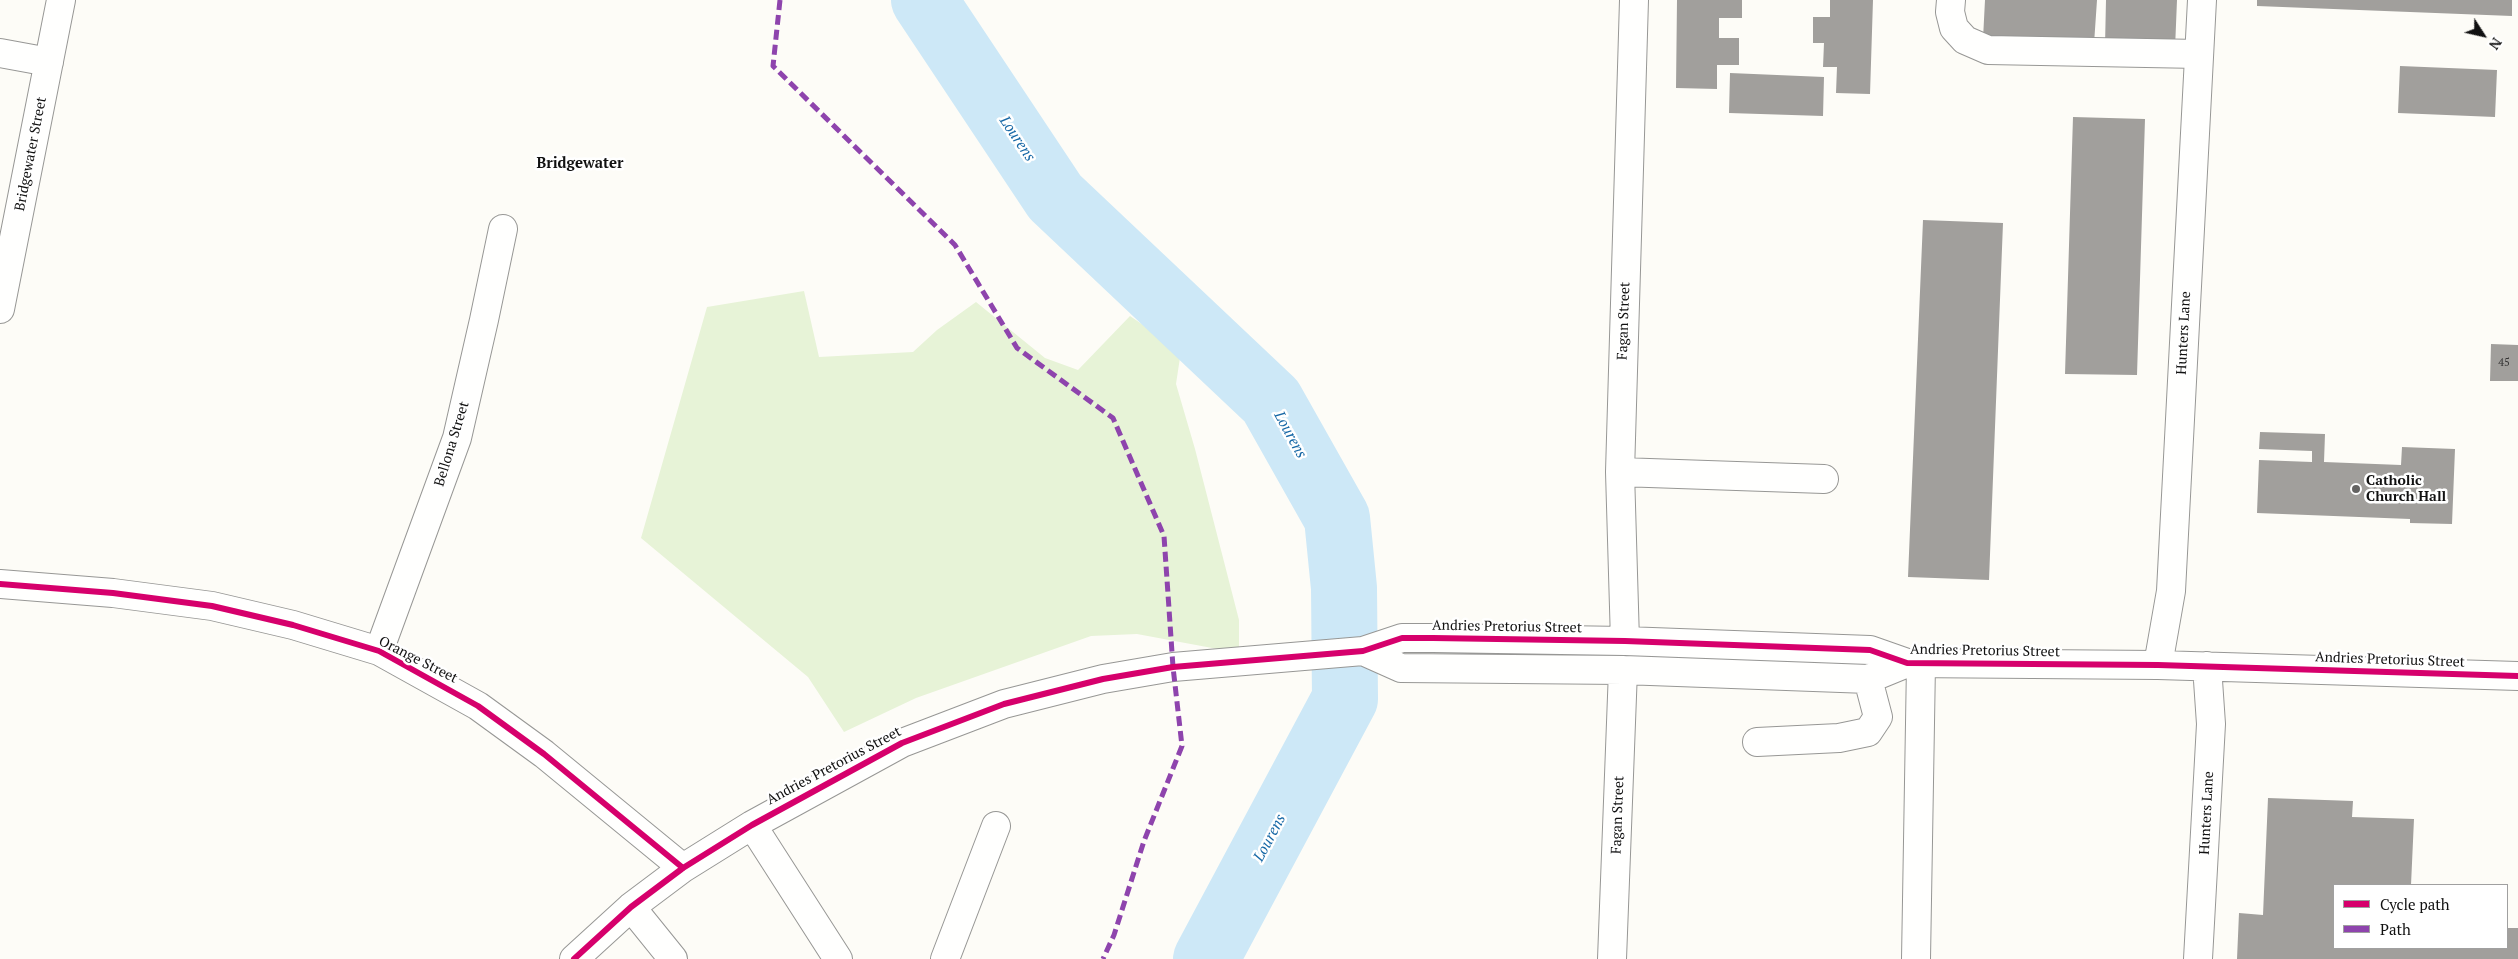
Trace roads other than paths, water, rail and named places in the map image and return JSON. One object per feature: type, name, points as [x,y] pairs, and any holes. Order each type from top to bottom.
[{"type":"street","name":"Bridgewater Street","points":[[0,309],[61,0]]},
{"type":"street","name":"Fagan Street","points":[[1625,641],[1620,472],[1634,0]]},
{"type":"street","points":[[1951,0],[1950,12],[1954,28],[1965,40],[1988,50],[2199,54]]},
{"type":"street","name":"Hunters Lane","points":[[2158,665],[2171,591],[2202,0]]},
{"type":"street","points":[[0,53],[49,62]]},
{"type":"street","name":"Bellona Street","points":[[379,652],[457,438],[503,229]]},
{"type":"street","points":[[1620,472],[1824,479]]},
{"type":"street","name":"Orange Street","points":[[0,584],[113,593],[212,606],[293,625],[379,652],[478,706],[544,754],[683,868]]},
{"type":"street","name":"Andries Pretorius Street","points":[[574,959],[631,907],[683,868],[752,825],[902,742],[1004,704],[1103,679],[1172,667],[1363,651],[1402,638],[1625,641],[1870,650],[1914,663],[2207,666],[2518,676]]},
{"type":"street","name":"Andries Pretorius Street","points":[[1363,651],[1401,668],[1623,670],[1868,678],[1914,663]]},
{"type":"street","points":[[1914,663],[1916,959]]},
{"type":"street","name":"Hunters Lane","points":[[2198,959],[2212,724],[2207,666]]},
{"type":"street","name":"Fagan Street","points":[[1612,959],[1623,670]]},
{"type":"street","points":[[1757,742],[1839,738],[1868,732],[1878,717],[1868,678]]},
{"type":"street","points":[[752,825],[838,959]]},
{"type":"street","points":[[945,959],[996,826]]},
{"type":"street","points":[[631,907],[673,959]]},
{"type":"waterway","name":"Lourens","points":[[924,0],[1055,197],[1271,401],[1337,518],[1344,588],[1345,699],[1206,959]]},
{"type":"place","name":"Catholic Church Hall","points":[[2356,489]]},
{"type":"district","name":"Bridgewater","points":[[580,164]]}]
